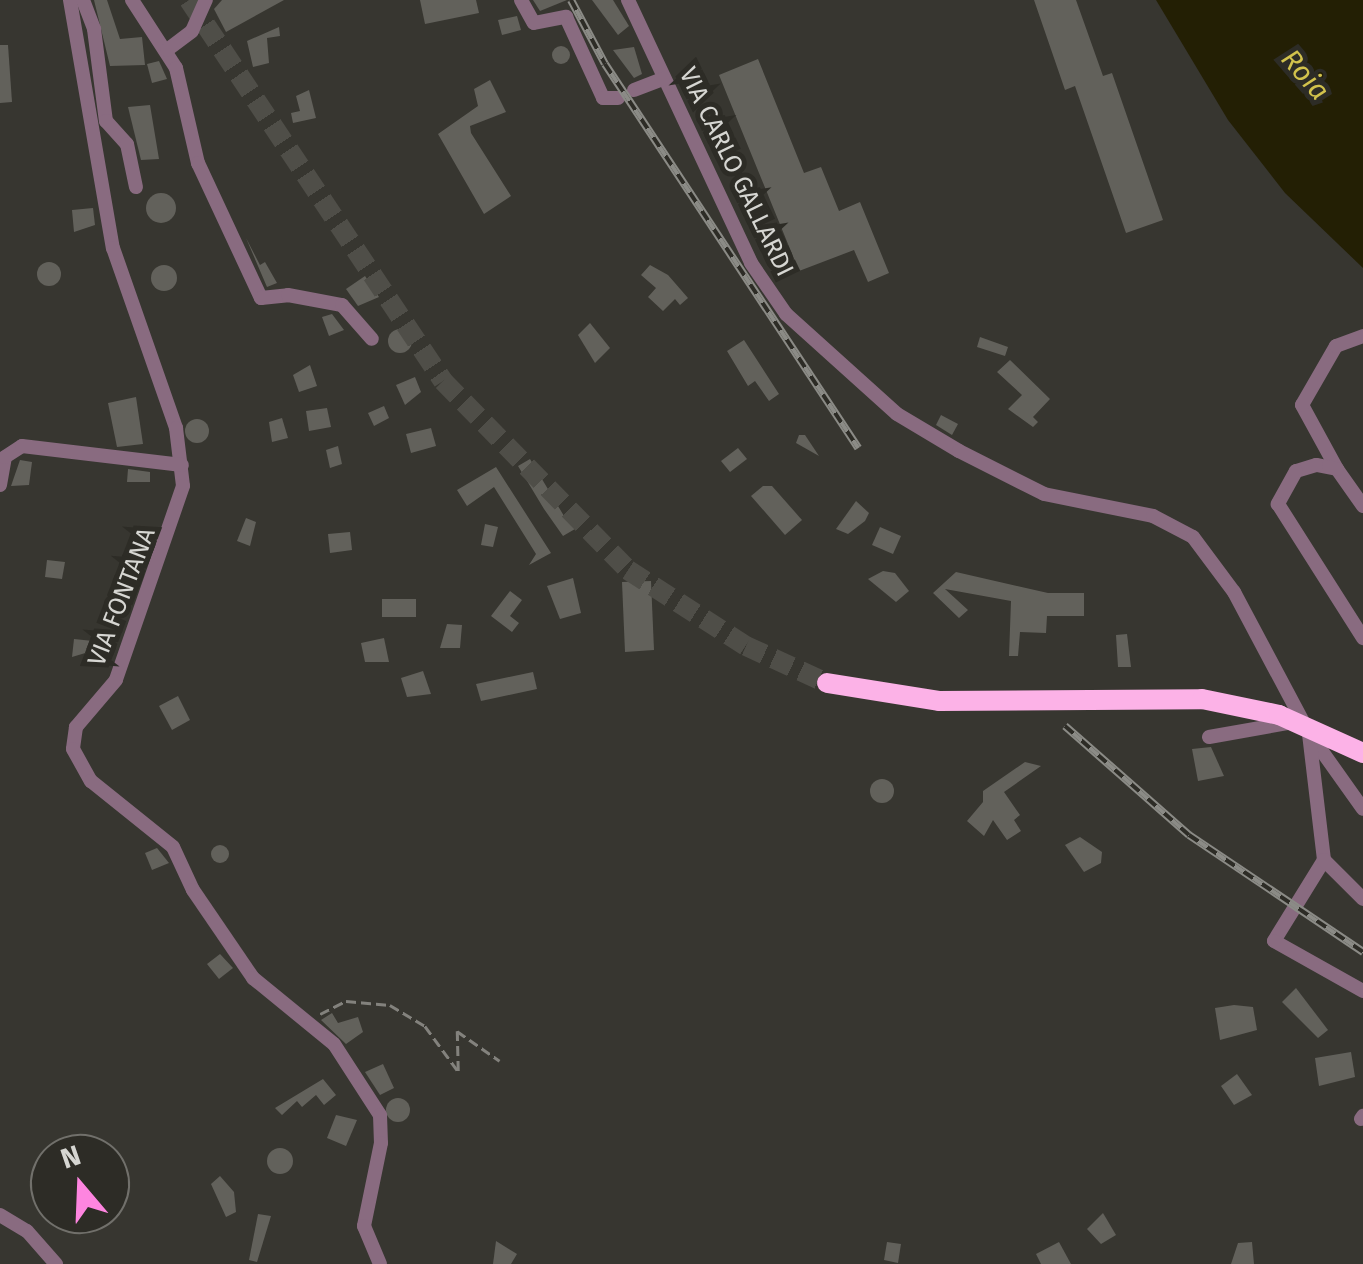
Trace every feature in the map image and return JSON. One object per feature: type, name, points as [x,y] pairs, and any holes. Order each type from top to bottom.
[{"type":"highway","points":[[828,682],[939,700],[1202,699],[1279,715],[1363,753]]},
{"type":"street","name":"VIA FONTANA","points":[[70,0],[113,248],[176,428],[182,465],[174,523],[116,680],[76,727],[73,749],[92,781],[174,847],[193,890],[253,978],[311,1021],[334,1044],[380,1115],[382,1143],[364,1226],[380,1264]]},
{"type":"street","points":[[83,0],[94,29],[106,121],[127,144],[136,187]]},
{"type":"street","points":[[132,0],[167,50],[198,163],[261,298],[288,295],[342,305],[372,339]]},
{"type":"street","points":[[167,50],[192,31],[206,0]]},
{"type":"street","points":[[521,0],[534,23],[570,20],[603,98],[618,98]]},
{"type":"street","name":"VIA CARLO GALLARDI","points":[[628,0],[648,30],[663,79],[751,263],[786,314],[897,414],[959,451],[1066,501],[1143,512],[1180,527],[1234,592],[1288,686],[1306,726]]},
{"type":"street","points":[[634,90],[663,79]]},
{"type":"street","points":[[1363,336],[1336,346],[1302,405],[1363,506]]},
{"type":"street","points":[[0,485],[5,457],[22,446],[182,465]]},
{"type":"street","points":[[1337,468],[1296,471],[1278,504],[1363,638]]},
{"type":"street","points":[[1208,737],[1306,726]]},
{"type":"street","points":[[1306,726],[1363,809]]},
{"type":"street","points":[[1306,726],[1324,860],[1363,899]]},
{"type":"street","points":[[1324,860],[1274,940],[1363,991]]},
{"type":"street","points":[[0,1216],[27,1231],[56,1264]]},
{"type":"path","points":[[311,1021],[346,1001],[390,1005],[425,1026],[458,1070],[457,1031],[500,1062]]},
{"type":"water","name":"Roia","points":[[1156,0],[1363,0],[1363,268],[1285,193],[1228,120]]},
{"type":"building","points":[[94,0],[107,0],[120,39],[142,37],[145,65],[110,66]]},
{"type":"building","points":[[222,0],[284,0],[226,32],[214,9]]},
{"type":"building","points":[[420,0],[476,0],[479,13],[425,24]]},
{"type":"building","points":[[533,0],[567,0],[540,11]]},
{"type":"building","points":[[592,0],[613,0],[629,26],[618,35]]},
{"type":"building","points":[[1034,0],[1076,0],[1103,76],[1112,73],[1163,220],[1126,233],[1075,86],[1065,90]]},
{"type":"building","points":[[517,16],[521,30],[502,35],[498,20]]},
{"type":"building","points":[[279,27],[280,36],[267,38],[269,63],[253,67],[247,41]]},
{"type":"building","points":[[0,45],[8,45],[12,102],[0,103]]},
{"type":"building","points":[[561,46],[570,55],[561,64],[552,55]]},
{"type":"building","points":[[634,47],[642,74],[634,78],[613,50]]},
{"type":"building","points":[[758,59],[804,173],[821,167],[839,211],[860,202],[889,273],[868,282],[854,250],[799,271],[719,75]]},
{"type":"building","points":[[159,61],[167,79],[152,83],[147,64]]},
{"type":"building","points":[[490,80],[506,112],[470,126],[471,133],[511,196],[484,214],[438,134],[478,106],[474,89]]},
{"type":"building","points":[[309,90],[316,118],[293,123],[291,113],[300,111],[296,96]]},
{"type":"building","points":[[150,105],[159,159],[141,160],[128,107]]},
{"type":"building","points":[[161,193],[175,202],[176,208],[167,222],[161,223],[147,214],[146,208],[155,194]]},
{"type":"building","points":[[93,208],[95,225],[74,232],[72,210]]},
{"type":"building","points":[[246,238],[260,265],[265,262],[277,283],[267,287]]},
{"type":"building","points":[[49,262],[58,265],[58,283],[49,286],[40,283],[37,274],[40,265]]},
{"type":"building","points":[[164,265],[173,269],[177,278],[173,287],[164,291],[155,287],[151,278],[155,269]]},
{"type":"building","points":[[650,265],[668,275],[688,298],[680,305],[675,299],[663,311],[648,297],[656,288],[641,275]]},
{"type":"building","points":[[365,276],[379,297],[358,306],[346,289]]},
{"type":"building","points":[[332,314],[344,330],[329,336],[322,317]]},
{"type":"building","points":[[590,323],[610,348],[595,363],[578,335]]},
{"type":"building","points":[[400,329],[412,341],[400,353],[388,341]]},
{"type":"building","points":[[980,337],[1008,347],[1005,356],[977,347]]},
{"type":"building","points":[[744,340],[779,394],[769,401],[755,381],[748,386],[727,351]]},
{"type":"building","points":[[1010,360],[1050,399],[1033,417],[1038,422],[1033,427],[1008,409],[1022,395],[997,372]]},
{"type":"building","points":[[310,365],[317,386],[299,392],[293,375]]},
{"type":"building","points":[[415,377],[421,392],[405,405],[396,385]]},
{"type":"building","points":[[136,397],[143,444],[117,447],[108,403]]},
{"type":"building","points":[[384,406],[389,418],[374,426],[368,413]]},
{"type":"building","points":[[327,408],[331,427],[309,431],[306,411]]},
{"type":"building","points":[[941,415],[958,424],[952,435],[936,425]]},
{"type":"building","points":[[282,418],[288,438],[272,442],[269,422]]},
{"type":"building","points":[[197,419],[209,431],[197,443],[185,431]]},
{"type":"building","points":[[431,428],[436,446],[411,453],[406,434]]},
{"type":"building","points":[[799,435],[805,435],[819,456],[796,443]]},
{"type":"building","points":[[338,446],[342,464],[330,468],[326,450]]},
{"type":"building","points":[[738,448],[747,459],[730,472],[721,461]]},
{"type":"building","points":[[530,459],[575,529],[563,536],[518,466]]},
{"type":"building","points":[[20,460],[32,462],[29,485],[11,486]]},
{"type":"building","points":[[496,467],[551,553],[529,565],[536,554],[494,487],[467,506],[457,490]]},
{"type":"building","points":[[128,469],[150,472],[150,482],[127,482]]},
{"type":"building","points":[[763,486],[772,486],[802,520],[785,535],[751,496]]},
{"type":"building","points":[[856,501],[869,513],[865,521],[848,534],[836,529]]},
{"type":"building","points":[[246,518],[256,522],[250,546],[237,541]]},
{"type":"building","points":[[485,524],[498,527],[493,547],[481,545]]},
{"type":"building","points":[[880,527],[901,536],[893,554],[872,545]]},
{"type":"building","points":[[350,532],[352,550],[330,553],[328,534]]},
{"type":"building","points":[[47,560],[65,562],[62,579],[45,577]]},
{"type":"building","points":[[883,571],[895,573],[909,591],[896,602],[868,579]]},
{"type":"building","points":[[956,572],[1048,593],[1084,593],[1084,616],[1047,616],[1046,633],[1020,632],[1018,656],[1009,656],[1011,601],[945,589],[968,610],[959,618],[933,593]]},
{"type":"building","points":[[573,578],[581,613],[560,619],[547,586]]},
{"type":"building","points":[[651,581],[654,650],[625,652],[622,582]]},
{"type":"building","points":[[510,591],[522,600],[510,616],[519,623],[512,632],[491,616]]},
{"type":"building","points":[[382,599],[416,599],[416,617],[382,617]]},
{"type":"building","points":[[447,624],[462,625],[460,648],[440,648]]},
{"type":"building","points":[[1127,634],[1131,667],[1118,667],[1116,635]]},
{"type":"building","points":[[384,638],[389,662],[365,662],[361,643]]},
{"type":"building","points":[[74,639],[93,641],[92,651],[72,657]]},
{"type":"building","points":[[423,671],[431,694],[407,697],[401,678]]},
{"type":"building","points":[[533,672],[537,689],[481,701],[476,684]]},
{"type":"building","points":[[178,696],[190,720],[172,730],[159,706]]},
{"type":"building","points":[[1211,747],[1224,776],[1198,781],[1192,749]]},
{"type":"building","points":[[1025,762],[1041,766],[1004,792],[1020,815],[1014,820],[1021,831],[1007,840],[993,820],[984,836],[967,821],[983,802],[983,791]]},
{"type":"building","points":[[882,779],[894,791],[882,803],[870,791]]},
{"type":"building","points":[[1080,837],[1102,852],[1101,863],[1084,872],[1065,845]]},
{"type":"building","points":[[220,845],[229,854],[220,863],[211,854]]},
{"type":"building","points":[[157,848],[169,863],[152,870],[145,853]]},
{"type":"building","points":[[220,954],[233,968],[219,979],[207,964]]},
{"type":"building","points":[[1296,988],[1328,1030],[1318,1038],[1282,1002]]},
{"type":"building","points":[[1253,1007],[1257,1030],[1220,1040],[1215,1008]]},
{"type":"building","points":[[332,1013],[338,1023],[358,1017],[363,1032],[346,1044],[321,1020]]},
{"type":"building","points":[[1351,1052],[1355,1077],[1319,1086],[1315,1058]]},
{"type":"building","points":[[383,1064],[394,1088],[380,1095],[365,1072]]},
{"type":"building","points":[[1237,1074],[1252,1095],[1234,1105],[1221,1086]]},
{"type":"building","points":[[323,1079],[336,1095],[324,1105],[316,1095],[302,1107],[297,1101],[282,1115],[275,1108]]},
{"type":"building","points":[[398,1098],[410,1110],[398,1122],[386,1110]]},
{"type":"building","points":[[336,1115],[357,1120],[346,1146],[327,1138]]},
{"type":"building","points":[[280,1148],[289,1152],[293,1161],[289,1170],[280,1174],[271,1170],[267,1161],[271,1152]]},
{"type":"building","points":[[220,1176],[234,1192],[236,1212],[226,1217],[211,1184]]},
{"type":"building","points":[[1103,1213],[1116,1235],[1101,1244],[1087,1229]]},
{"type":"building","points":[[258,1214],[271,1216],[257,1262],[249,1260]]},
{"type":"building","points":[[496,1241],[517,1254],[511,1264],[493,1264]]},
{"type":"building","points":[[887,1242],[901,1244],[898,1263],[884,1260]]},
{"type":"building","points":[[1059,1242],[1071,1264],[1041,1264],[1036,1254]]},
{"type":"building","points":[[1252,1242],[1254,1264],[1231,1264],[1238,1243]]},
{"type":"tunnel","points":[[189,0],[443,381],[628,570],[746,646],[827,683]]},
{"type":"railway","points":[[571,0],[605,64],[858,448]]},
{"type":"railway","points":[[1065,726],[1189,835],[1363,952]]}]
